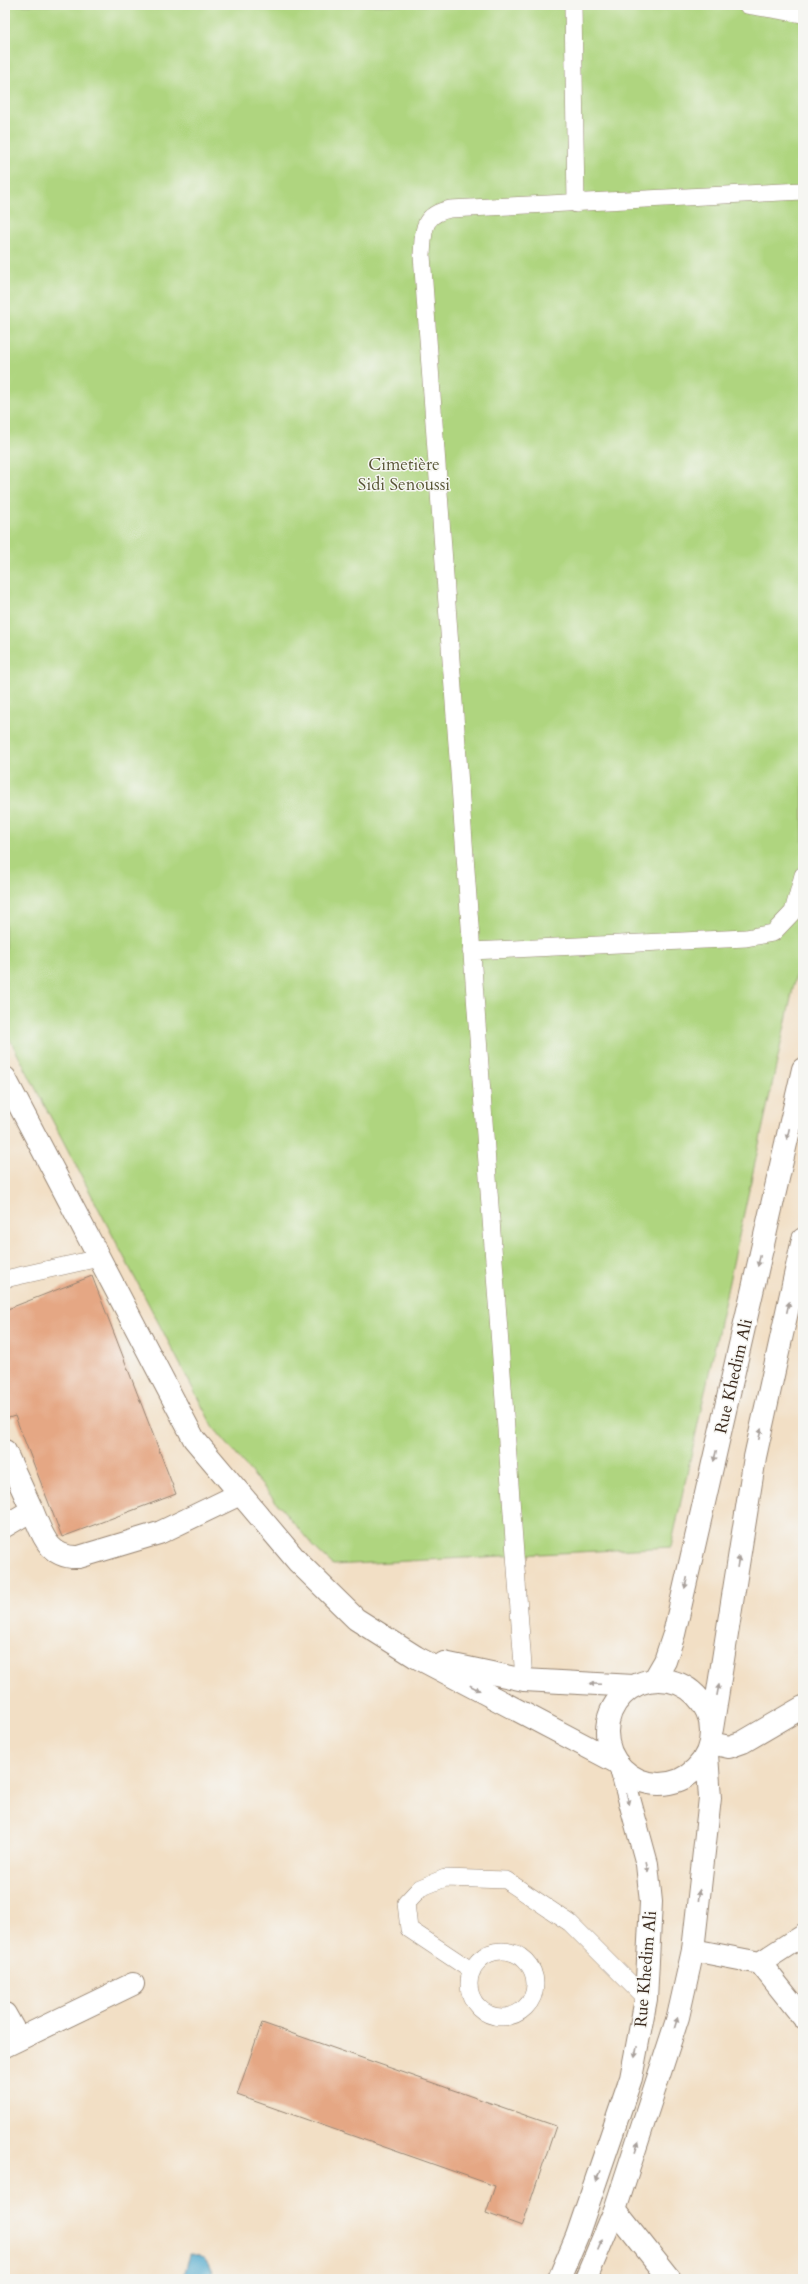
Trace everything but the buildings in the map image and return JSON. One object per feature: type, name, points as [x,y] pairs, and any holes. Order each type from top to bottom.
[{"type":"main road","name":"Rue Khedim Ali","points":[[654,1680],[665,1662],[674,1634],[803,1069]]},
{"type":"main road","points":[[5,1078],[194,1439],[298,1562],[356,1619],[416,1657],[619,1765]]},
{"type":"main road","points":[[634,1686],[620,1697],[611,1712],[606,1728],[608,1746],[619,1765],[631,1777],[642,1782],[655,1785],[680,1781],[692,1774],[710,1742],[755,1457],[803,1240]]},
{"type":"main road","points":[[5,1451],[46,1544],[67,1558],[79,1557],[159,1533],[240,1494]]},
{"type":"main road","points":[[5,1526],[32,1510]]},
{"type":"main road","points":[[416,1657],[524,1680],[634,1686],[654,1680],[680,1684],[692,1691],[702,1702],[709,1714],[710,1742]]},
{"type":"main road","points":[[710,1742],[729,1747],[743,1742],[803,1707]]},
{"type":"main road","name":"Rue Khedim Ali","points":[[586,2279],[615,2210],[678,2017],[693,1950],[710,1798],[710,1742]]},
{"type":"main road","name":"Rue Khedim Ali","points":[[559,2279],[577,2236],[631,2078],[646,1999],[651,1902],[647,1864],[619,1765]]},
{"type":"main road","points":[[760,1963],[803,1935]]},
{"type":"main road","points":[[693,1950],[760,1963],[803,2017]]},
{"type":"main road","points":[[5,2014],[12,2042],[133,1984]]},
{"type":"main road","points":[[615,2210],[670,2279]]},
{"type":"lane","points":[[573,5],[576,204]]},
{"type":"lane","points":[[747,5],[803,14]]},
{"type":"lane","points":[[524,1680],[422,255],[425,225],[437,212],[450,210],[803,191]]},
{"type":"lane","points":[[471,951],[746,938],[773,933],[793,912],[803,875]]},
{"type":"lane","points":[[5,1279],[99,1258]]},
{"type":"lane","points":[[472,1971],[409,1929],[406,1903],[420,1888],[445,1878],[506,1880],[570,1923],[646,1999]]},
{"type":"green space","name":"Cimetière Sidi Senoussi","points":[[5,5],[803,5],[803,943],[671,1547],[333,1565],[314,1547],[213,1427],[5,1030]]},
{"type":"water","points":[[190,2254],[204,2258],[215,2279],[183,2279]]}]
